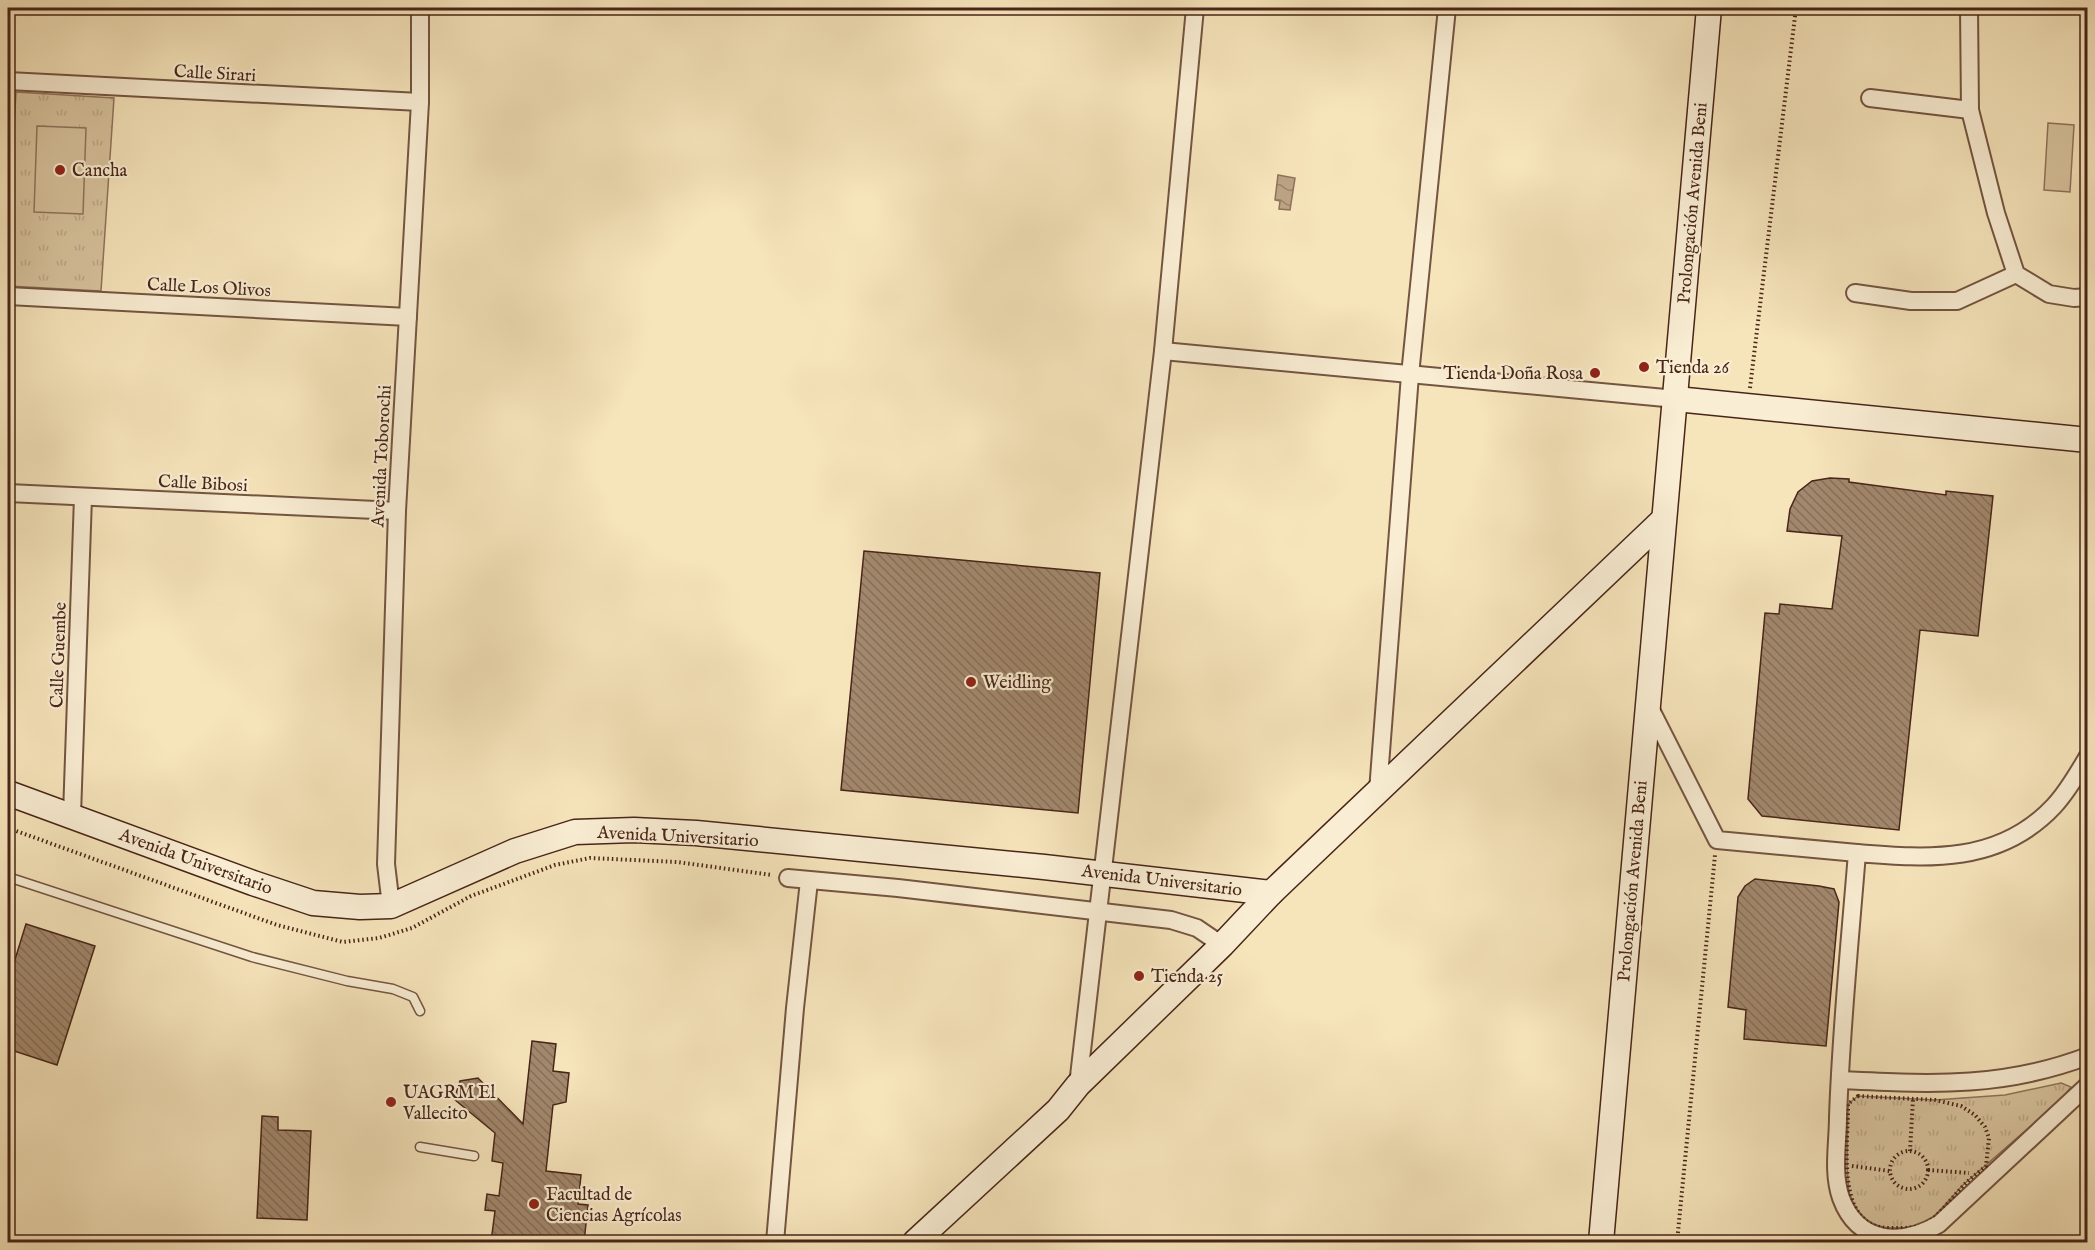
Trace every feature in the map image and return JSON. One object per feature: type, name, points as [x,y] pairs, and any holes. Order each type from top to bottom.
[{"type":"street","name":"Avenida Toborochi","points":[[391,906],[386,864],[397,511],[420,102],[420,8]]},
{"type":"street","points":[[1078,1085],[1163,351],[1195,8]]},
{"type":"street","points":[[1378,790],[1410,375],[1447,8]]},
{"type":"street","name":"Prolongación Avenida Beni","points":[[1601,1242],[1709,8]]},
{"type":"street","points":[[1969,8],[1970,110],[1996,213],[2016,274],[2049,294],[2074,298],[2088,297]]},
{"type":"street","name":"Calle Sirari","points":[[8,81],[420,102]]},
{"type":"street","points":[[1870,98],[1970,110]]},
{"type":"street","points":[[1855,293],[1911,301],[1958,301],[2016,274]]},
{"type":"street","name":"Calle Los Olivos","points":[[8,296],[408,317]]},
{"type":"street","points":[[1163,351],[2088,440]]},
{"type":"street","name":"Calle Bibosi","points":[[8,493],[397,511]]},
{"type":"street","name":"Calle Guembe","points":[[72,815],[83,496]]},
{"type":"street","points":[[915,1242],[1058,1110],[1078,1085],[1222,945],[1271,893],[1663,520]]},
{"type":"street","points":[[1647,701],[1717,840],[1909,858],[1942,858],[1973,853],[2002,842],[2033,826],[2055,805],[2088,756]]},
{"type":"street","name":"Avenida Universitario","points":[[8,793],[313,903],[360,907],[391,906],[515,851],[575,832],[634,830],[696,833],[1103,873],[1271,893]]},
{"type":"street","points":[[1857,853],[1840,1080],[1841,1198],[1854,1221],[1880,1237],[1895,1239],[1925,1232],[1939,1224],[1983,1176],[2088,1085]]},
{"type":"street","points":[[788,878],[1100,910],[1171,920],[1197,928],[1222,945]]},
{"type":"street","points":[[775,1242],[795,1008],[809,881]]},
{"type":"street","points":[[1840,1080],[1928,1084],[2003,1079],[2088,1056]]},
{"type":"lane","points":[[8,877],[252,957],[347,981],[393,989],[413,998],[420,1011]]},
{"type":"lane","points":[[420,1147],[474,1156]]},
{"type":"path","points":[[1748,407],[1796,8]]},
{"type":"path","points":[[1677,1242],[1717,840]]},
{"type":"path","points":[[1858,1096],[1949,1102],[1975,1115],[1989,1138],[1983,1176],[1929,1222],[1914,1228],[1884,1228],[1869,1223],[1855,1208],[1842,1166],[1848,1104],[1858,1096]]},
{"type":"path","points":[[1910,1151],[1913,1099]]},
{"type":"path","points":[[1910,1151],[1921,1155],[1928,1170],[1924,1182],[1912,1189],[1900,1187],[1891,1177],[1890,1171],[1893,1159],[1910,1151]]},
{"type":"path","points":[[1842,1166],[1890,1171]]},
{"type":"path","points":[[1928,1170],[1983,1176]]},
{"type":"green space","points":[[16,92],[114,98],[101,291],[8,286],[8,227]]},
{"type":"green space","points":[[2048,123],[2074,125],[2070,192],[2044,190]]},
{"type":"green space","name":"Cancha","points":[[37,126],[86,128],[83,214],[34,212]]},
{"type":"green space","points":[[2061,1083],[2071,1087],[2063,1098],[1963,1185],[1929,1222],[1914,1228],[1884,1228],[1869,1223],[1855,1208],[1849,1194],[1847,1166],[1848,1104],[1858,1096],[1935,1100],[2005,1095]]},
{"type":"water","points":[[1278,175],[1295,178],[1290,210],[1279,209],[1280,201],[1275,200]]},
{"type":"building","points":[[1830,478],[1946,495],[1946,491],[1993,496],[1978,636],[1920,630],[1899,830],[1762,816],[1748,799],[1765,613],[1779,614],[1780,604],[1832,609],[1842,536],[1787,531],[1790,509],[1798,492],[1812,481]]},
{"type":"building","name":"Weidling","points":[[864,551],[1100,573],[1078,813],[841,790]]},
{"type":"building","points":[[1755,879],[1834,889],[1839,902],[1826,1046],[1744,1039],[1746,1010],[1728,1007],[1738,897],[1745,886]]},
{"type":"building","points":[[26,924],[95,946],[57,1065],[8,1049],[8,982]]},
{"type":"building","points":[[532,1041],[556,1044],[553,1071],[569,1073],[566,1102],[553,1105],[546,1171],[581,1175],[578,1204],[588,1205],[584,1242],[491,1242],[495,1211],[485,1210],[487,1194],[499,1196],[503,1163],[492,1161],[495,1133],[454,1099],[460,1081],[478,1078],[523,1124]]},
{"type":"building","points":[[262,1116],[278,1117],[278,1130],[311,1131],[307,1220],[257,1218]]},
{"type":"place","name":"Cancha","points":[[60,170]]},
{"type":"place","name":"Tienda 26","points":[[1644,367]]},
{"type":"place","name":"Tienda Doña Rosa","points":[[1595,373]]},
{"type":"place","name":"Weidling","points":[[971,682]]},
{"type":"place","name":"Tienda 25","points":[[1139,976]]},
{"type":"place","name":"UAGRM El Vallecito","points":[[391,1102]]},
{"type":"place","name":"Facultad de Ciencias Agrícolas","points":[[534,1204]]}]
